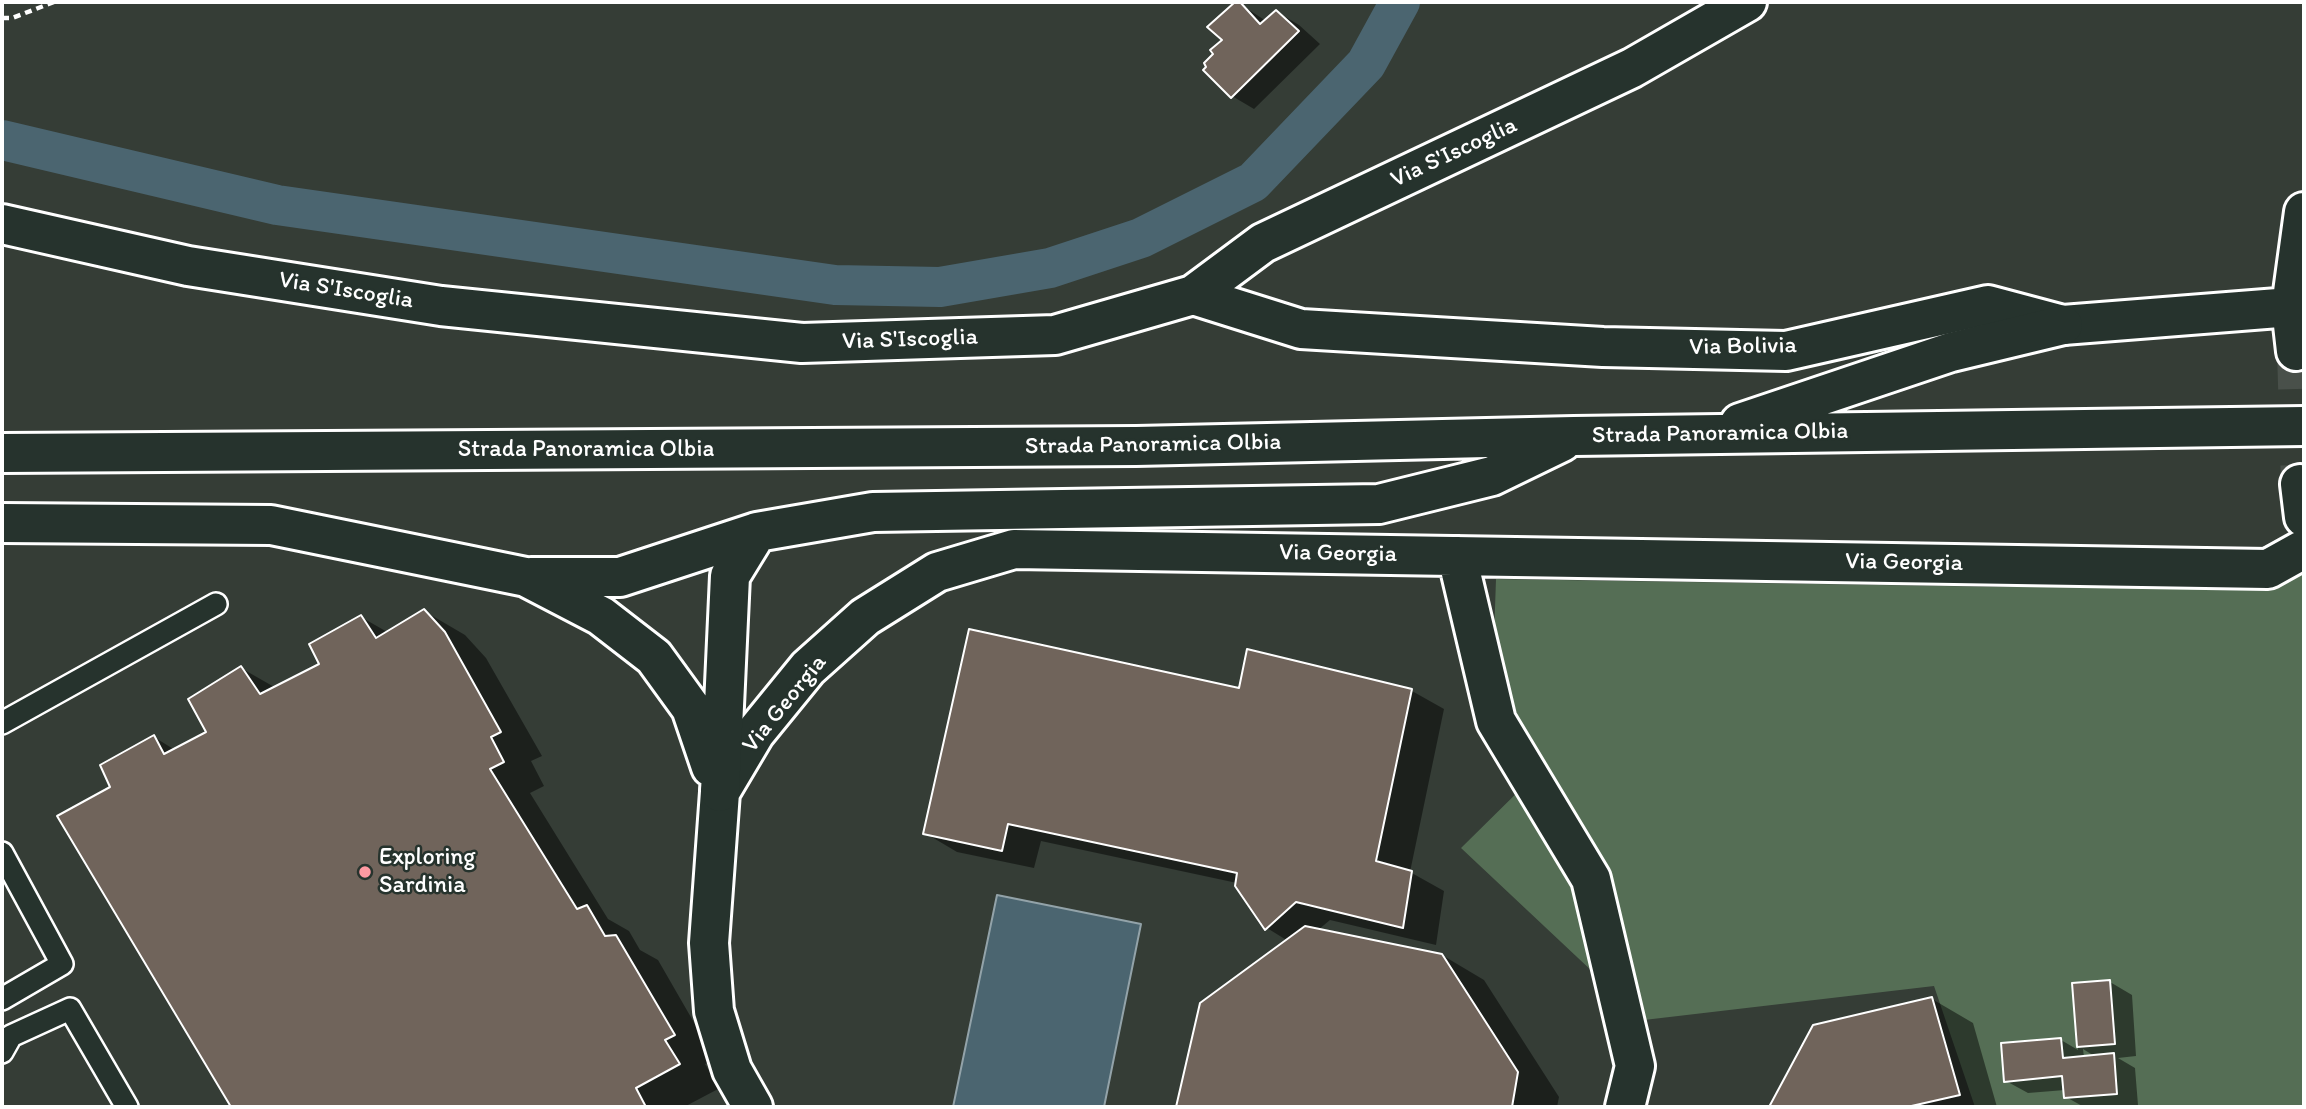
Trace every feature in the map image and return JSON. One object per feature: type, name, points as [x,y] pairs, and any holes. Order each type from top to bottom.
[{"type":"main road","name":"Via S'Iscoglia","points":[[2,224],[188,267],[442,306],[802,343],[1055,335],[1193,295],[1262,243],[1632,68],[1748,2]]},
{"type":"main road","points":[[2296,351],[2291,307],[2304,212]]},
{"type":"main road","name":"Via Bolivia","points":[[1193,295],[1301,330],[1602,347],[1786,351],[1988,305],[2063,325],[2291,307]]},
{"type":"main road","points":[[1706,434],[1951,352],[2063,325]]},
{"type":"main road","name":"Strada Panoramica Olbia","points":[[2,453],[1122,447],[1574,436],[2304,426]]},
{"type":"main road","points":[[2,523],[271,526],[526,577],[620,577],[757,532],[873,512],[1379,505],[1492,476],[1574,436]]},
{"type":"main road","points":[[720,792],[730,576],[757,532]]},
{"type":"main road","name":"Via Georgia","points":[[753,1107],[732,1070],[714,1011],[709,943],[720,792],[755,733],[808,668],[865,617],[937,572],[1014,549],[2268,569],[2304,549]]},
{"type":"main road","points":[[1457,556],[1496,722],[1591,878],[1635,1066],[1625,1107]]},
{"type":"main road","points":[[526,577],[601,616],[654,657],[691,708],[720,792]]},
{"type":"lane","points":[[2,723],[216,604]]},
{"type":"lane","points":[[2,853],[62,964],[2,999]]},
{"type":"lane","points":[[2,1052],[11,1036],[70,1009],[127,1107]]},
{"type":"path","points":[[2,18],[12,18],[54,2]]},
{"type":"green space","points":[[2304,559],[2304,1107],[1975,1107],[1934,986],[1644,1020],[1461,848],[1535,775],[1494,637],[1496,579],[2007,587],[2107,583]]},
{"type":"water","points":[[997,895],[1141,924],[1104,1107],[953,1107]]},
{"type":"building","points":[[1235,2],[1240,2],[1260,24],[1276,10],[1299,31],[1231,98],[1203,70],[1206,67],[1204,63],[1213,54],[1210,50],[1222,40],[1207,27]]},
{"type":"building","points":[[424,609],[445,632],[501,732],[491,737],[504,762],[490,769],[577,909],[587,905],[605,936],[616,935],[675,1035],[665,1040],[680,1064],[636,1088],[646,1107],[231,1107],[57,816],[110,787],[100,765],[154,735],[164,754],[206,732],[188,699],[241,666],[260,694],[319,664],[309,644],[361,615],[376,638]]},
{"type":"building","points":[[969,629],[1239,688],[1247,649],[1412,689],[1376,861],[1412,871],[1403,928],[1296,902],[1265,930],[1235,886],[1237,873],[1008,824],[1002,851],[923,834]]},
{"type":"building","points":[[1305,926],[1442,954],[1518,1072],[1512,1107],[1176,1107],[1200,1003]]},
{"type":"building","points":[[2110,980],[2115,1044],[2077,1047],[2072,983]]},
{"type":"building","points":[[1932,997],[1960,1095],[1907,1107],[1769,1107],[1813,1025]]},
{"type":"building","points":[[2061,1038],[2063,1058],[2114,1053],[2117,1094],[2064,1098],[2062,1076],[2004,1082],[2001,1043]]},
{"type":"waterway","points":[[2,140],[277,205],[835,285],[940,287],[1050,268],[1141,238],[1253,182],[1366,64],[1400,2]]},
{"type":"tunnel","points":[[2296,351],[2300,484]]},
{"type":"place","name":"Exploring Sardinia","points":[[365,872]]}]
